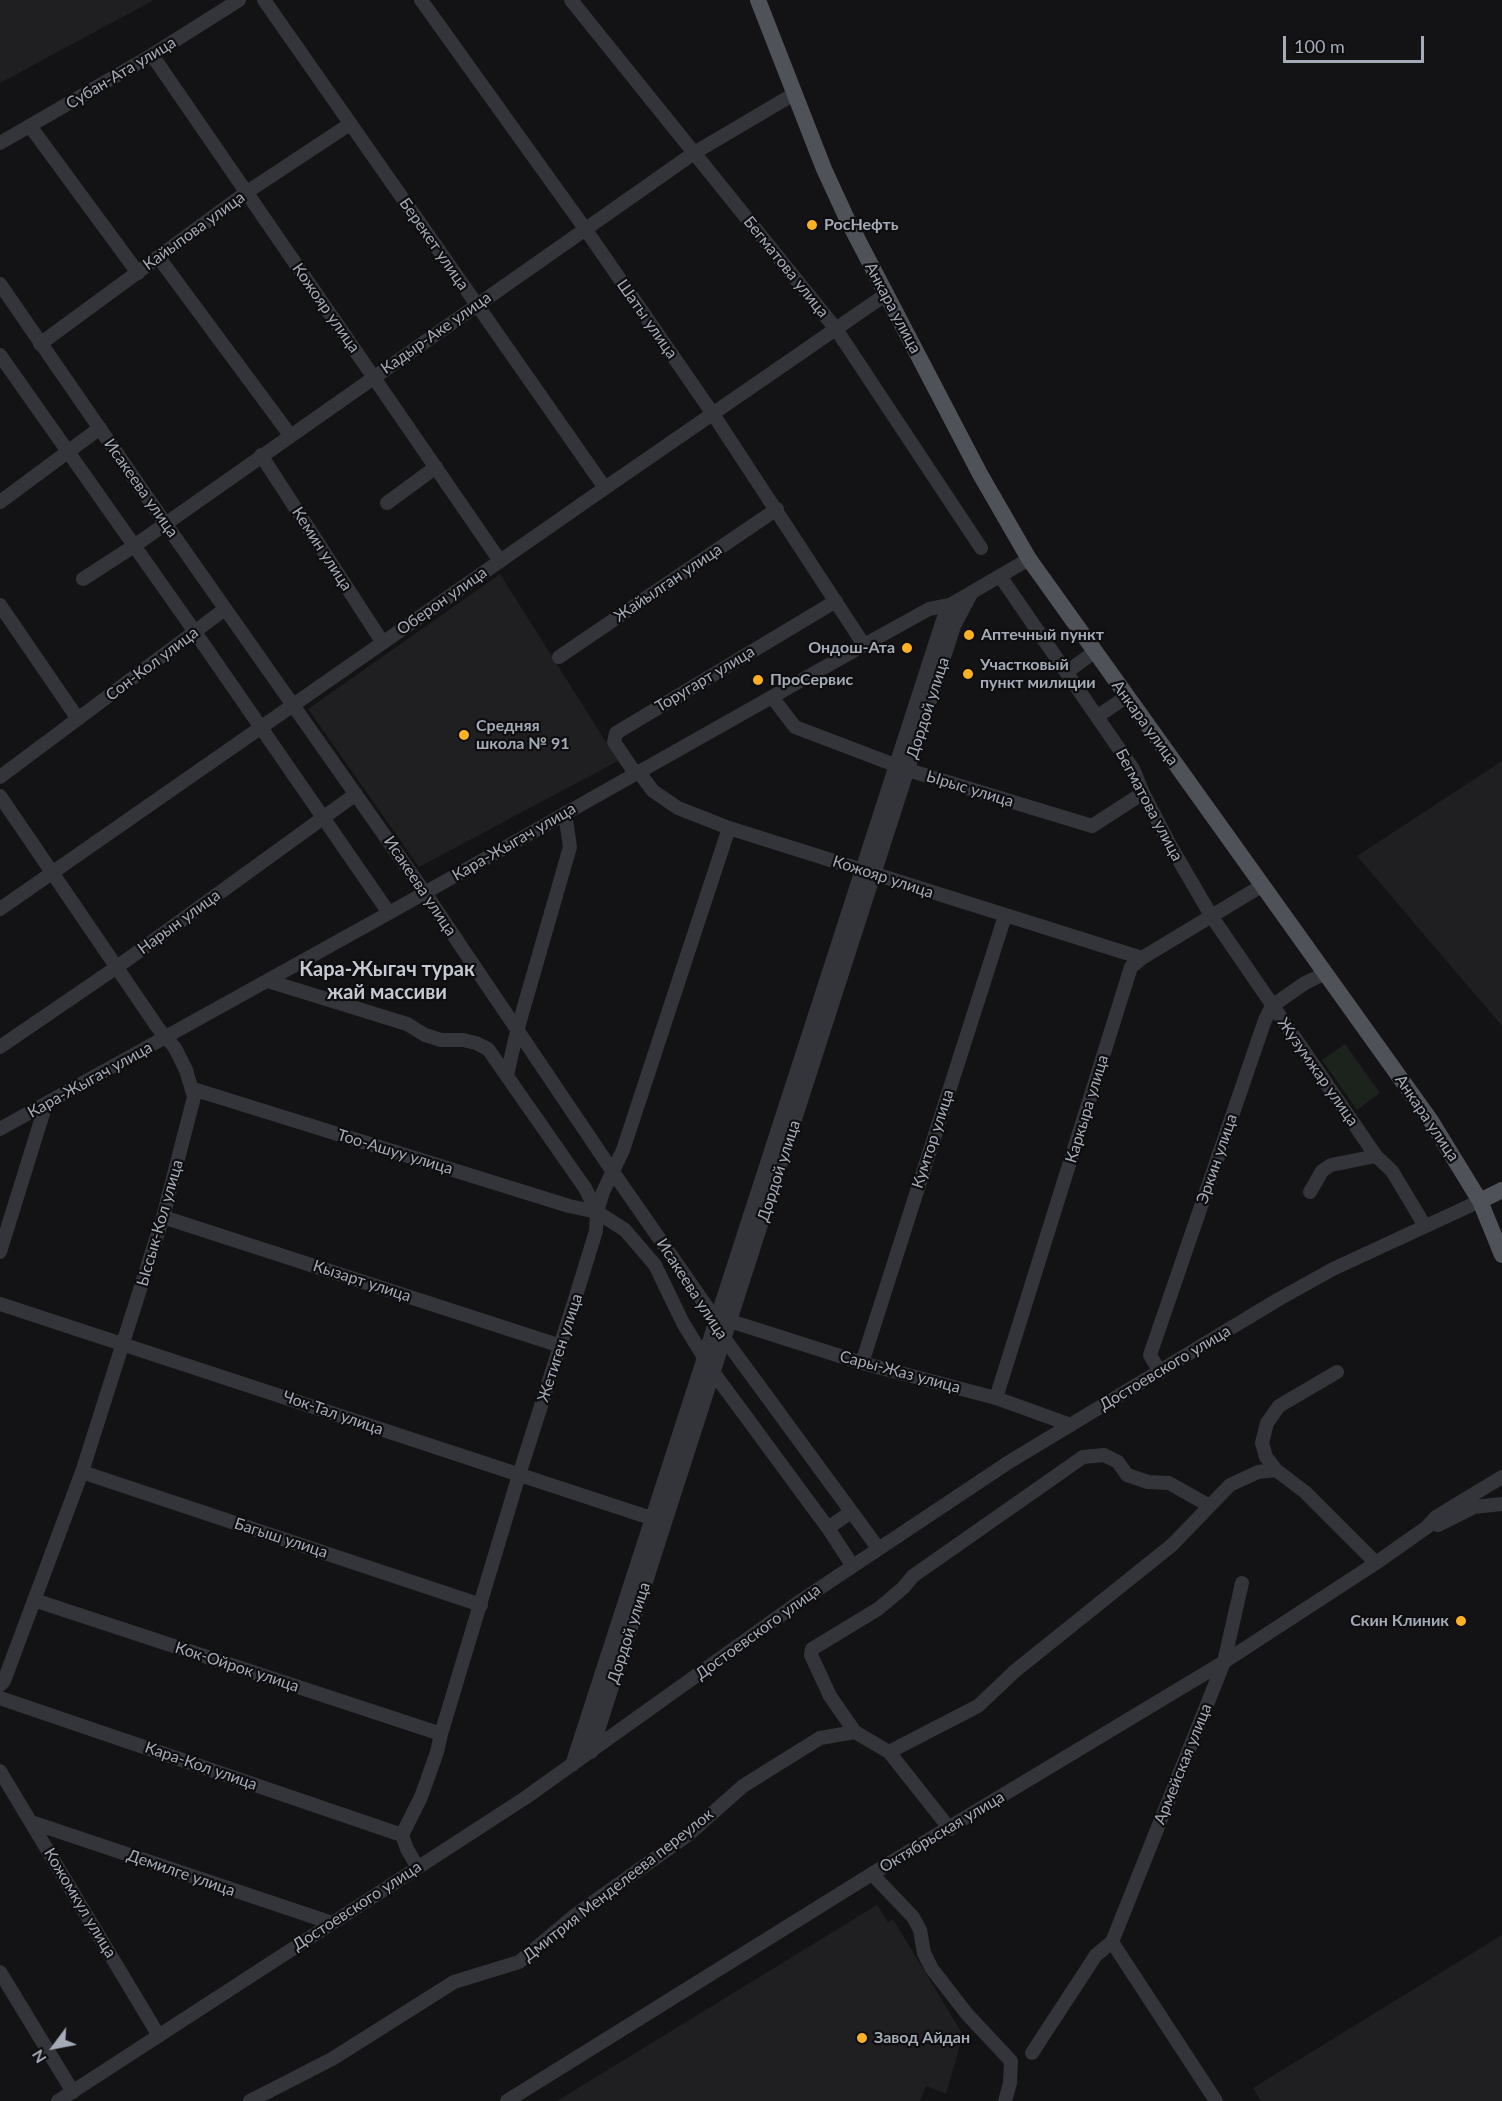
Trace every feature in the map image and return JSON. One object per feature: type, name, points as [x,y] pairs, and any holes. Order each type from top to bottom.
[{"type":"main road","name":"Анкара улица","points":[[758,0],[824,169],[885,295],[980,474],[1029,559],[1431,1121],[1480,1201],[1502,1255]]},
{"type":"main road","points":[[1480,1201],[1502,1190]]},
{"type":"street","name":"Субан-Ата улица","points":[[0,142],[152,55],[239,0]]},
{"type":"street","name":"Берекет улица","points":[[264,0],[605,488]]},
{"type":"street","name":"Шаты улица","points":[[421,0],[586,230],[713,414],[864,645]]},
{"type":"street","name":"Бегматова улица","points":[[571,0],[836,329],[981,548]]},
{"type":"street","name":"Кожояр улица","points":[[152,55],[500,561]]},
{"type":"street","name":"Кадыр-Аке улица","points":[[83,579],[134,546],[694,153],[794,94]]},
{"type":"street","name":"Кайыпова улица","points":[[40,344],[247,192],[350,124]]},
{"type":"street","points":[[30,126],[138,273]]},
{"type":"street","points":[[159,258],[290,435]]},
{"type":"street","name":"Исакеева улица","points":[[0,284],[425,892],[612,1172],[723,1321]]},
{"type":"street","name":"Оберон улица","points":[[0,909],[885,295]]},
{"type":"street","points":[[0,355],[195,632],[389,914]]},
{"type":"street","points":[[0,502],[100,428]]},
{"type":"street","name":"Кемин улица","points":[[261,455],[383,643]]},
{"type":"street","points":[[387,503],[436,466]]},
{"type":"street","name":"Жайылган улица","points":[[559,657],[777,509]]},
{"type":"street","name":"Кара-Жыгач улица","points":[[0,1129],[389,914],[864,645],[935,608],[950,604],[1029,559]]},
{"type":"street","name":"Бегматова улица","points":[[1000,576],[1133,769],[1170,845],[1212,917]]},
{"type":"street","name":"Дордой улица","points":[[591,1752],[659,1521],[704,1357],[723,1321],[902,768],[954,626],[972,592]]},
{"type":"street","name":"Торугарт улица","points":[[637,772],[614,742],[616,733],[836,601]]},
{"type":"street","name":"Дордой улица","points":[[902,768],[943,620],[950,604]]},
{"type":"street","points":[[0,605],[78,719]]},
{"type":"street","points":[[935,608],[943,620]]},
{"type":"street","name":"Сон-Кол улица","points":[[0,777],[225,609]]},
{"type":"street","points":[[1067,672],[1094,652]]},
{"type":"street","name":"Ырыс улица","points":[[772,697],[795,727],[902,768],[1092,825],[1143,793]]},
{"type":"street","points":[[1098,716],[1126,697]]},
{"type":"street","name":"Кожояр улица","points":[[637,772],[653,791],[678,808],[729,828],[1142,957]]},
{"type":"street","name":"Нарын улица","points":[[0,1047],[117,967],[356,794]]},
{"type":"street","points":[[0,796],[175,1048],[193,1089]]},
{"type":"street","points":[[507,1075],[517,1031],[570,847],[565,813]]},
{"type":"street","name":"Жетиген улица","points":[[402,1835],[421,1797],[437,1752],[519,1475],[596,1231],[597,1212],[623,1150],[729,828]]},
{"type":"street","name":"Каркыра улица","points":[[996,1398],[1131,967],[1142,957],[1263,885]]},
{"type":"street","name":"Кумтор улица","points":[[862,1363],[1005,916]]},
{"type":"street","name":"Жузумжар улица","points":[[1212,917],[1376,1156],[1392,1172],[1425,1226]]},
{"type":"street","points":[[1272,1006],[1305,983],[1326,973]]},
{"type":"street","name":"Исакеева улица","points":[[268,981],[407,1024],[425,1035],[441,1040],[463,1040],[488,1049],[585,1188],[597,1212],[624,1230],[655,1264],[683,1323],[713,1372],[828,1528],[852,1565]]},
{"type":"street","name":"Эркин улица","points":[[1160,1372],[1150,1355],[1264,1020],[1272,1006]]},
{"type":"street","name":"Тоо-Ашуу улица","points":[[193,1089],[569,1206],[597,1212]]},
{"type":"street","name":"Ыссык-Кол улица","points":[[0,1685],[4,1681],[82,1472],[163,1217],[192,1109],[193,1089]]},
{"type":"street","points":[[0,1252],[46,1104]]},
{"type":"street","points":[[1310,1192],[1322,1172],[1331,1165],[1376,1156]]},
{"type":"street","name":"Достоевского улица","points":[[58,2101],[572,1765],[852,1565],[1009,1462],[1324,1274],[1480,1201]]},
{"type":"street","name":"Кызарт улица","points":[[163,1217],[561,1346]]},
{"type":"street","name":"Чок-Тал улица","points":[[0,1304],[659,1521]]},
{"type":"street","name":"Дордой улица","points":[[572,1765],[713,1372],[724,1338],[723,1321]]},
{"type":"street","name":"Сары-Жаз улица","points":[[723,1321],[862,1363],[996,1398],[1071,1425]]},
{"type":"street","name":"Исакеева улица","points":[[724,1338],[878,1548]]},
{"type":"street","points":[[1337,1372],[1279,1406],[1267,1423],[1262,1443],[1266,1457],[1276,1470],[1305,1492],[1376,1563]]},
{"type":"street","points":[[950,1828],[889,1752],[855,1732],[830,1696],[811,1655],[812,1649],[878,1609],[903,1588],[913,1576],[1083,1457],[1104,1455],[1118,1462],[1127,1475],[1148,1482],[1169,1483],[1208,1505]]},
{"type":"street","points":[[889,1752],[978,1706],[1015,1671],[1172,1545],[1208,1505],[1230,1485],[1258,1472],[1276,1470]]},
{"type":"street","name":"Багыш улица","points":[[82,1472],[481,1605]]},
{"type":"street","name":"Октябрьская улица","points":[[507,2101],[872,1874],[1224,1662],[1376,1563],[1427,1527],[1436,1517],[1502,1477]]},
{"type":"street","name":"Октябрьская улица","points":[[1427,1527],[1440,1524],[1474,1507],[1502,1504]]},
{"type":"street","points":[[828,1528],[851,1512]]},
{"type":"street","name":"Армейская улица","points":[[1112,1942],[1224,1662],[1242,1583]]},
{"type":"street","name":"Кок-Ойрок улица","points":[[34,1600],[441,1734]]},
{"type":"street","name":"Кара-Кол улица","points":[[0,1698],[402,1835]]},
{"type":"street","points":[[600,1720],[604,1730],[619,1732]]},
{"type":"street","name":"Дмитрия Менделеева переулок","points":[[250,2101],[332,2059],[454,1982],[519,1962],[574,1916],[689,1834],[743,1786],[820,1738],[855,1732]]},
{"type":"street","points":[[581,1737],[591,1752]]},
{"type":"street","name":"Кожомкул улица","points":[[0,1771],[159,2036]]},
{"type":"street","name":"Демилге улица","points":[[31,1822],[332,1923]]},
{"type":"street","points":[[402,1835],[417,1866]]},
{"type":"street","points":[[872,1874],[913,1917],[921,1930],[924,1953],[932,1969],[966,2014],[1011,2061],[1010,2083],[1005,2101]]},
{"type":"street","points":[[1032,2054],[1096,1955],[1112,1942],[1216,2101]]},
{"type":"street","points":[[0,1972],[73,2092]]},
{"type":"shaded area","points":[[0,0],[154,0],[0,83]]},
{"type":"shaded area","name":"Средняя школа № 91","points":[[500,574],[618,761],[419,867],[308,709]]},
{"type":"shaded area","points":[[1502,761],[1502,1026],[1357,856]]},
{"type":"shaded area","points":[[1345,1044],[1380,1093],[1357,1110],[1322,1060]]},
{"type":"shaded area","name":"Завод Айдан","points":[[877,1905],[888,1922],[893,1919],[963,2035],[946,2094],[926,2086],[920,2101],[557,2101]]},
{"type":"shaded area","points":[[1502,1935],[1502,2101],[1261,2101],[1253,2088]]},
{"type":"place","name":"РосНефть","points":[[812,225]]},
{"type":"place","name":"Аптечный пункт","points":[[969,635]]},
{"type":"place","name":"Ондош-Ата","points":[[907,648]]},
{"type":"place","name":"Участковый пункт милиции","points":[[968,674]]},
{"type":"place","name":"ПроСервис","points":[[758,680]]},
{"type":"place","name":"Средняя школа № 91","points":[[464,735]]},
{"type":"place","name":"Скин Клиник","points":[[1461,1621]]},
{"type":"place","name":"Завод Айдан","points":[[862,2038]]},
{"type":"district","name":"Кара-Жыгач турак жай массиви","points":[[387,982]]}]
